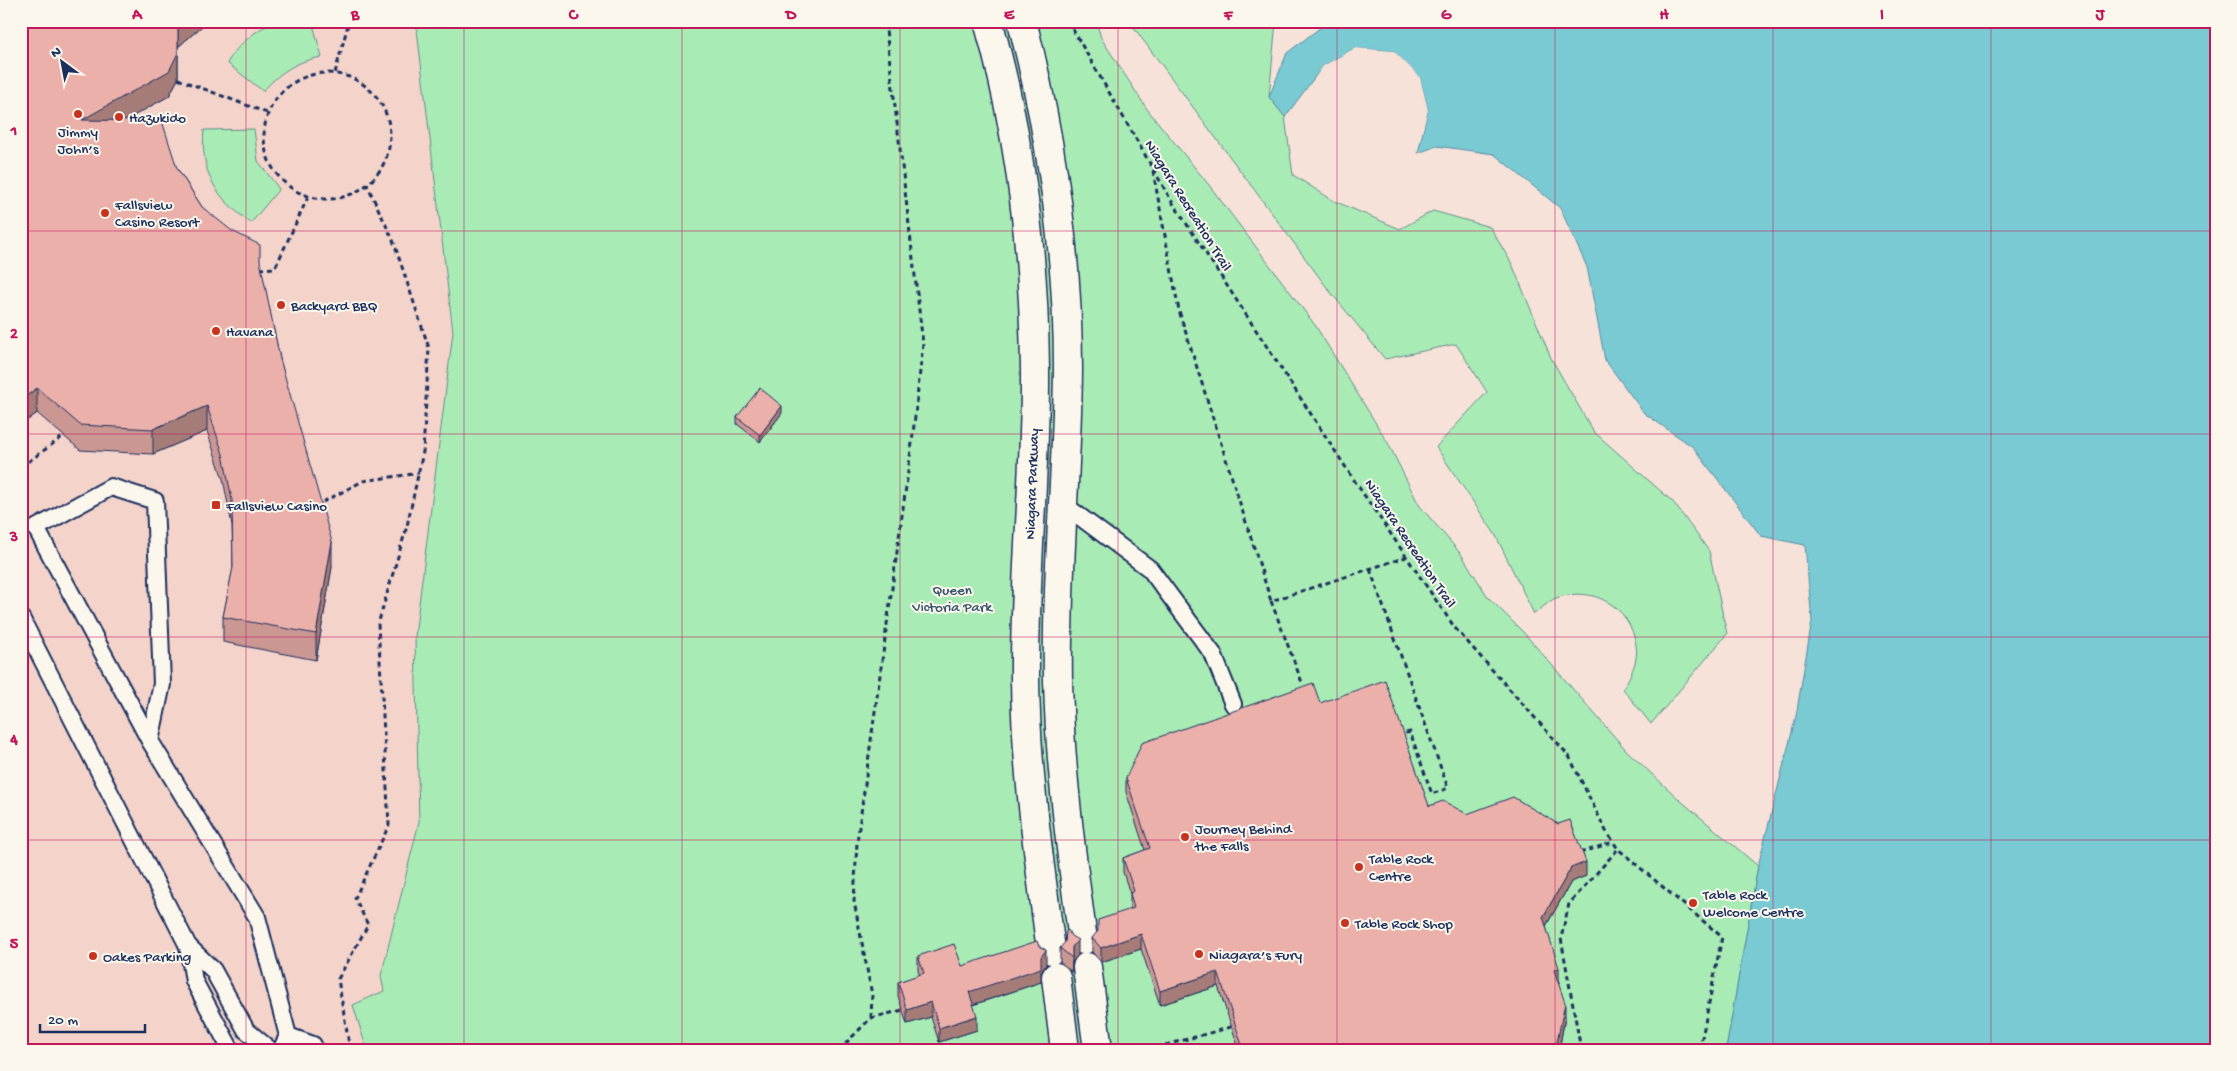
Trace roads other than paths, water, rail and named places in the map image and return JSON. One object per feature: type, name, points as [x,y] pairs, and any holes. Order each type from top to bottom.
[{"type":"main road","name":"Niagara Parkway","points":[[988,21],[1015,143],[1030,270],[1035,369],[1026,695],[1031,787],[1051,950]]},
{"type":"main road","points":[[1022,21],[1050,153],[1063,268],[1068,369],[1059,702],[1064,784],[1083,940]]},
{"type":"main road","points":[[1087,967],[1098,1050]]},
{"type":"main road","points":[[1056,977],[1065,1050]]},
{"type":"lane","points":[[150,741],[162,684],[154,501],[111,487],[36,528],[150,741],[256,917],[284,1043],[314,1045],[314,1050]]},
{"type":"lane","points":[[1063,504],[1150,569],[1213,654],[1233,704]]},
{"type":"lane","points":[[21,618],[188,946],[194,981],[231,1050]]},
{"type":"lane","points":[[188,946],[213,970],[246,1030],[270,1050]]},
{"type":"water","points":[[1329,21],[2216,21],[2216,1050],[1726,1050],[1758,866],[1796,716],[1812,621],[1805,545],[1761,536],[1693,447],[1644,413],[1605,360],[1587,267],[1560,208],[1494,154],[1437,146],[1418,153],[1428,110],[1420,77],[1394,51],[1355,48],[1323,66],[1285,117],[1269,97],[1287,53]]},
{"type":"place","name":"Jimmy John’s","points":[[78,114]]},
{"type":"place","name":"Hazukido","points":[[119,117]]},
{"type":"place","name":"Fallsview Casino Resort","points":[[105,213]]},
{"type":"place","name":"Backyard BBQ","points":[[281,305]]},
{"type":"place","name":"Havana","points":[[216,331]]},
{"type":"place","name":"Fallsview Casino","points":[[216,505]]},
{"type":"place","name":"Journey Behind the Falls","points":[[1185,837]]},
{"type":"place","name":"Table Rock Centre","points":[[1359,867]]},
{"type":"place","name":"Table Rock Welcome Centre","points":[[1693,903]]},
{"type":"place","name":"Table Rock Shop","points":[[1345,923]]},
{"type":"place","name":"Niagara’s Fury","points":[[1199,954]]},
{"type":"place","name":"Oakes Parking","points":[[93,956]]},
{"type":"park label","name":"Queen Victoria Park","points":[[952,598]]}]
